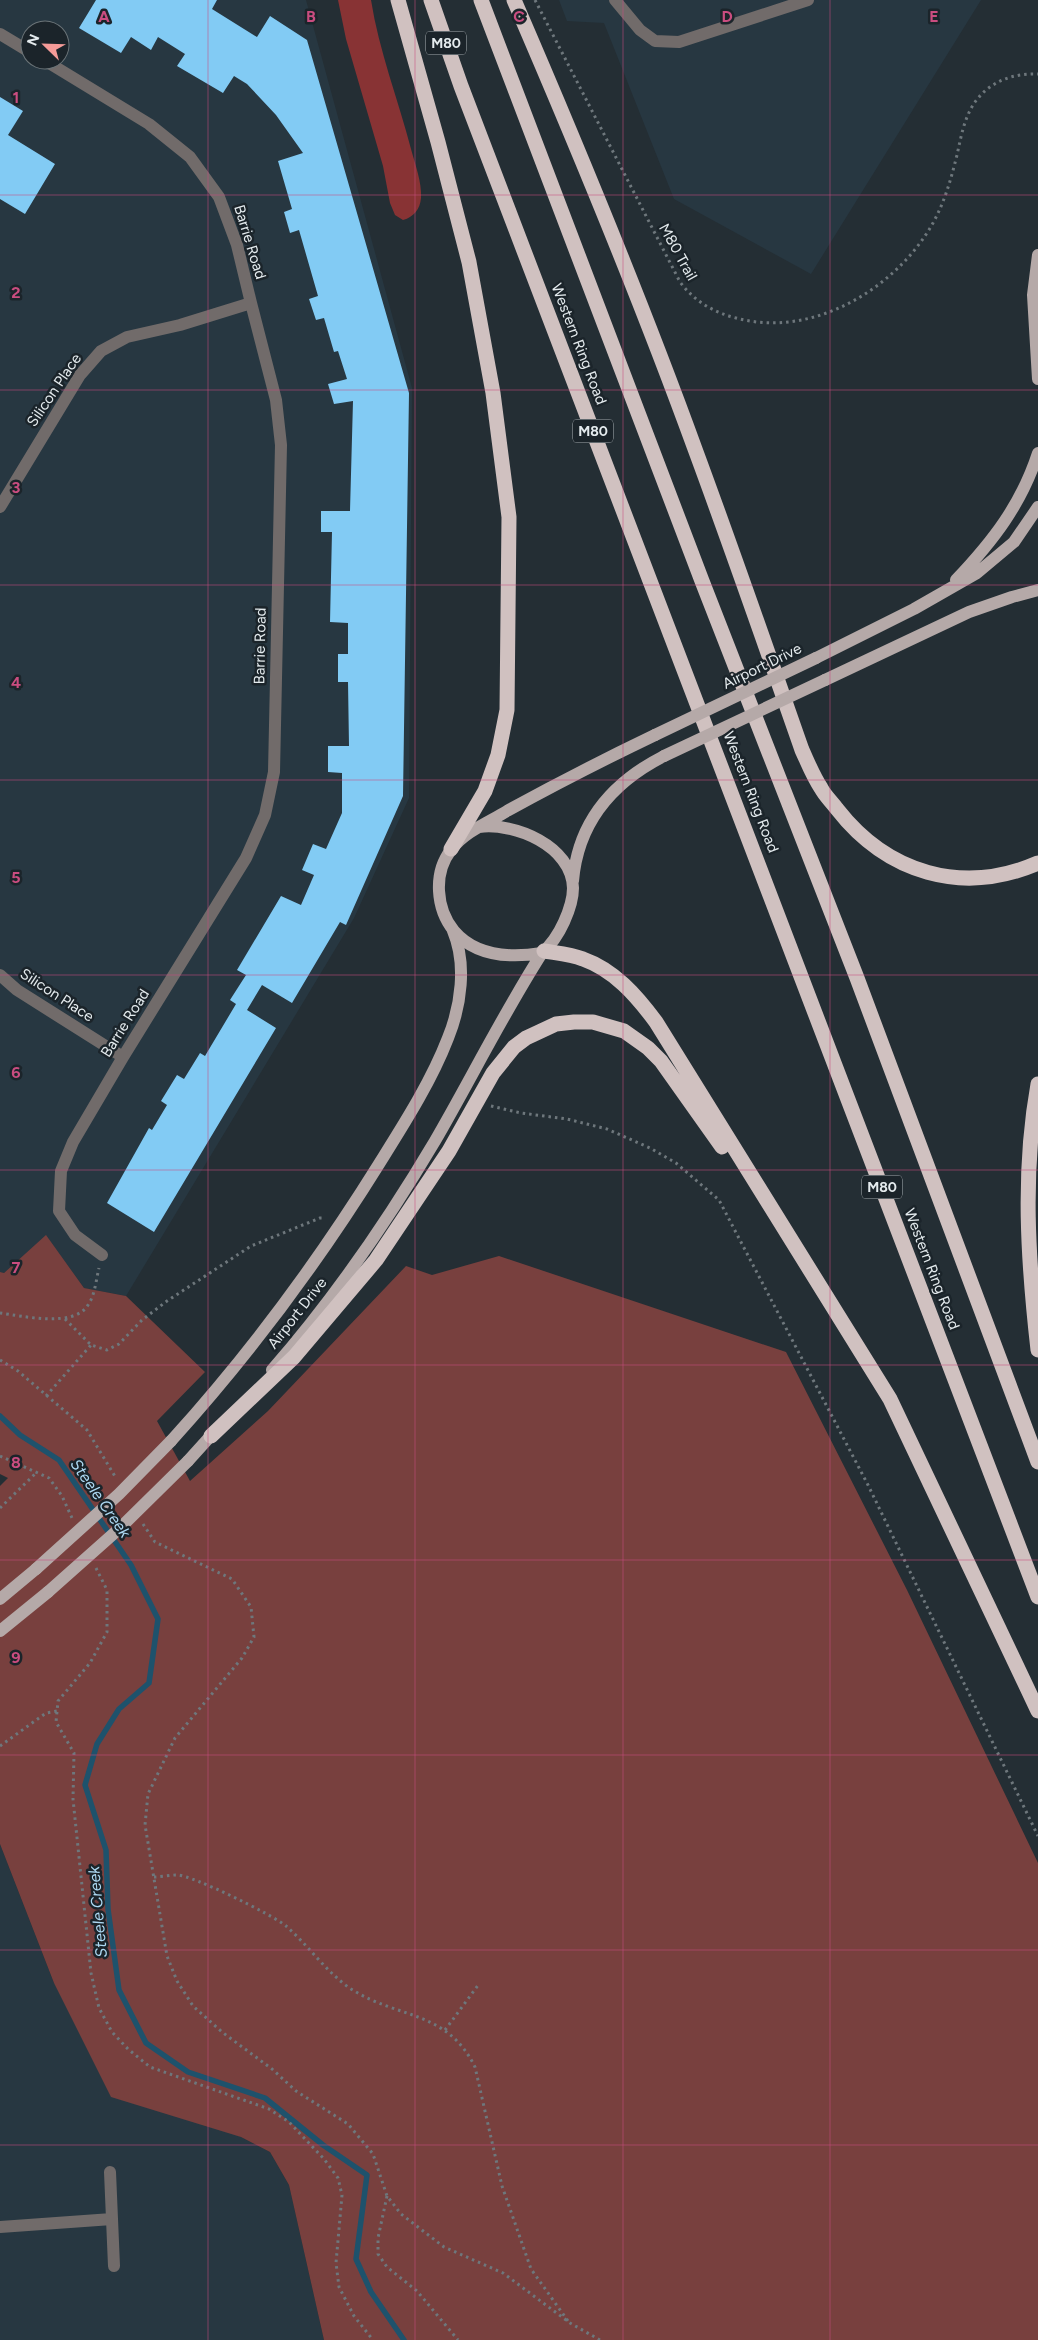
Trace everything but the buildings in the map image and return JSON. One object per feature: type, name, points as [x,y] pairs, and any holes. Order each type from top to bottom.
[{"type":"highway","points":[[398,0],[469,262],[493,393],[510,517],[507,710],[498,755],[485,791],[451,849]]},
{"type":"highway","name":"Western Ring Road","points":[[431,0],[461,86],[1038,1597]]},
{"type":"highway","name":"Western Ring Road","points":[[481,0],[702,581],[857,978],[1038,1462]]},
{"type":"highway","points":[[514,0],[634,288],[695,448],[802,750],[821,789],[876,849],[914,868],[946,876],[974,878],[1003,874],[1038,863]]},
{"type":"highway","points":[[543,952],[581,958],[597,965],[628,987],[642,1002],[665,1037],[786,1235],[890,1399],[1038,1711]]},
{"type":"highway","points":[[211,1436],[294,1357],[376,1260],[430,1180],[504,1058],[526,1038],[556,1024],[592,1022],[624,1031],[648,1048],[661,1061],[786,1235]]},
{"type":"highway","points":[[1038,1084],[1029,1158],[1027,1215],[1029,1262],[1038,1350]]},
{"type":"main road","points":[[1038,256],[1033,294],[1038,379]]},
{"type":"main road","points":[[946,591],[1000,531],[1025,487],[1038,453]]},
{"type":"main road","name":"Airport Drive","points":[[479,827],[578,771],[816,658],[946,591],[977,573],[1002,554],[1014,542],[1038,507]]},
{"type":"main road","points":[[573,888],[566,867],[540,840],[526,833],[507,828],[479,827],[451,849],[440,877],[439,893],[441,908],[451,927],[465,941],[485,951],[515,956],[543,952],[562,925],[571,904],[573,888],[576,860],[582,840],[597,812],[618,786],[645,766],[969,612],[1038,590]]},
{"type":"main road","name":"Airport Drive","points":[[0,1599],[119,1494],[171,1441],[241,1360],[290,1295],[342,1220],[401,1129],[449,1038],[456,1016],[461,976],[458,946],[451,927]]},
{"type":"main road","name":"Airport Drive","points":[[0,1631],[48,1592],[120,1528],[211,1436],[291,1348],[388,1217],[543,952]]},
{"type":"street","points":[[615,0],[640,30],[655,41],[679,42],[808,0]]},
{"type":"street","points":[[0,34],[20,46]]},
{"type":"street","name":"Barrie Road","points":[[60,70],[149,124],[190,157],[219,198],[236,245],[276,400],[281,445],[274,772],[265,815],[246,858],[123,1057],[73,1142],[61,1171],[59,1211],[75,1235],[102,1255]]},
{"type":"street","name":"Silicon Place","points":[[0,507],[80,375],[101,350],[127,337],[180,325],[251,303]]},
{"type":"street","name":"Silicon Place","points":[[0,975],[17,990],[123,1057]]},
{"type":"street","points":[[110,2172],[114,2266]]},
{"type":"street","points":[[0,2227],[112,2219]]},
{"type":"path","name":"M80 Trail","points":[[535,0],[680,282],[695,299],[704,305],[728,316],[746,321],[782,324],[828,312],[843,306],[891,275],[911,256],[923,239],[941,206],[964,127],[976,101],[985,91],[1004,79],[1026,73],[1038,74]]},
{"type":"path","points":[[477,1102],[520,1113],[567,1118],[607,1130],[650,1148],[676,1163],[719,1200],[868,1485],[1038,1836]]},
{"type":"path","points":[[65,1319],[91,1345],[107,1350],[119,1344],[142,1320],[167,1301],[251,1246],[320,1218],[342,1220]]},
{"type":"path","points":[[0,1314],[65,1319],[81,1313],[89,1305],[102,1255]]},
{"type":"path","points":[[46,1396],[91,1345]]},
{"type":"path","points":[[0,1360],[18,1371],[87,1430],[118,1481]]},
{"type":"path","points":[[0,1456],[49,1478],[62,1496],[74,1522]]},
{"type":"path","points":[[0,1508],[36,1473]]},
{"type":"path","points":[[138,1515],[155,1542],[232,1579],[251,1607],[254,1637],[242,1658],[175,1738],[148,1794],[145,1825],[167,1956],[177,1981],[193,2006],[296,2090],[348,2124],[373,2154],[387,2196],[401,2214],[444,2247],[503,2273],[570,2324],[600,2340]]},
{"type":"path","points":[[95,1565],[107,1590],[107,1632],[90,1663],[58,1701],[56,1722],[74,1753],[74,1809],[91,1973],[99,2008],[112,2032],[128,2049],[150,2067],[269,2109],[289,2122],[324,2159],[338,2178],[342,2195],[336,2263],[339,2287],[354,2316],[373,2340]]},
{"type":"path","points":[[0,1746],[46,1713],[57,1711]]},
{"type":"path","points":[[154,1878],[177,1875],[196,1879],[276,1920],[284,1925],[350,1988],[375,2003],[420,2017],[446,2030],[466,2049],[475,2067],[502,2186],[531,2269],[558,2304],[570,2324]]},
{"type":"path","points":[[446,2030],[479,1984]]},
{"type":"path","points":[[387,2196],[378,2238],[378,2254],[387,2267],[417,2291],[458,2340]]},
{"type":"shaded area","points":[[0,0],[306,0],[412,388],[409,798],[354,918],[126,1296],[84,1288],[46,1236],[4,1273],[0,1272]]},
{"type":"shaded area","points":[[338,0],[371,0],[374,19],[418,173],[420,186],[421,198],[418,209],[413,215],[403,220],[395,215],[390,203],[383,166],[346,39]]},
{"type":"shaded area","points":[[559,0],[981,0],[811,274],[674,199],[604,23],[567,21]]},
{"type":"shaded area","points":[[46,1235],[84,1288],[126,1296],[205,1372],[157,1421],[190,1481],[268,1411],[406,1266],[432,1275],[499,1256],[786,1352],[907,1590],[1038,1863],[1038,2340],[324,2340],[289,2185],[270,2152],[241,2137],[111,2097],[54,1983],[0,1844],[0,1486],[8,1478],[0,1474],[0,1272],[4,1273]]},
{"type":"shaded area","points":[[0,1844],[54,1983],[241,2137],[270,2152],[289,2185],[324,2340],[0,2340]]},
{"type":"waterway","name":"Steele Creek","points":[[0,1416],[20,1435],[59,1460],[131,1565],[158,1619],[149,1683],[119,1709],[97,1744],[85,1785],[106,1850],[108,1909],[119,1990],[146,2043],[188,2072],[265,2098],[323,2145],[367,2175],[356,2259],[371,2292],[404,2340]]}]
